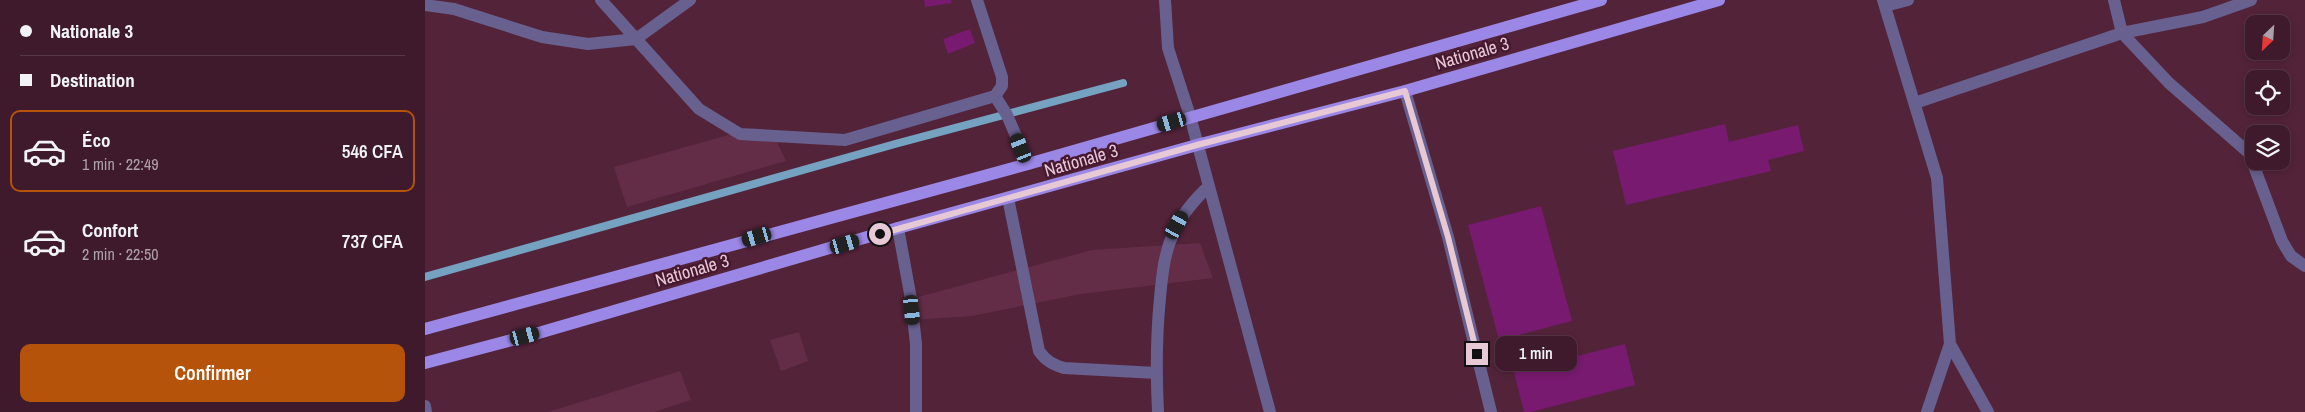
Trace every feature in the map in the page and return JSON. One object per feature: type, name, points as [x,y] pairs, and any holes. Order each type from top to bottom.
[{"type":"main road","points":[[425,329],[1028,164],[1190,116],[1601,0]]},
{"type":"main road","name":"Nationale 3","points":[[425,363],[542,332],[898,228],[1197,145],[1405,91],[1719,0]]},
{"type":"street","points":[[601,0],[699,109],[740,134],[845,140],[995,96],[1001,86],[1002,77],[977,0]]},
{"type":"street","points":[[425,5],[454,8],[551,38],[588,44],[636,39],[690,0]]},
{"type":"street","points":[[1165,0],[1168,48],[1190,116],[1271,412]]},
{"type":"street","points":[[1908,0],[1884,3],[1937,178],[1950,344],[1927,412]]},
{"type":"street","points":[[2115,0],[2121,33],[2169,83],[2249,153],[2282,241],[2291,256],[2305,266]]},
{"type":"street","points":[[1915,103],[2121,33],[2203,17],[2251,0]]},
{"type":"street","points":[[1405,91],[1448,237],[1491,412]]},
{"type":"street","points":[[995,96],[1007,115],[1028,164]]},
{"type":"street","points":[[1157,412],[1155,349],[1167,252],[1172,235],[1183,216],[1194,199],[1209,186]]},
{"type":"street","points":[[1008,198],[1039,351],[1045,360],[1064,368],[1156,373]]},
{"type":"street","points":[[898,228],[911,299],[916,344],[916,412]]},
{"type":"street","points":[[1950,344],[1988,412]]},
{"type":"street","points":[[425,406],[426,412]]},
{"type":"shaded area","points":[[739,132],[773,134],[786,161],[627,207],[614,167]]},
{"type":"shaded area","points":[[1200,243],[1213,278],[1081,294],[972,316],[913,320],[911,299],[1092,250]]},
{"type":"shaded area","points":[[799,332],[808,361],[781,371],[770,340]]},
{"type":"shaded area","points":[[680,371],[691,400],[654,412],[548,412]]},
{"type":"building","points":[[924,0],[951,0],[952,3],[925,7]]},
{"type":"building","points":[[970,29],[975,43],[948,54],[943,39]]},
{"type":"building","points":[[1725,124],[1729,142],[1798,125],[1804,151],[1768,160],[1771,171],[1626,205],[1613,151]]},
{"type":"building","points":[[1541,206],[1572,321],[1499,340],[1468,225]]},
{"type":"building","points":[[1625,344],[1635,385],[1531,412],[1524,412],[1514,372]]},
{"type":"waterway","points":[[425,277],[895,144],[1123,83]]},
{"type":"route","points":[[880,234],[1197,145],[1405,91],[1448,237],[1477,354]]}]
